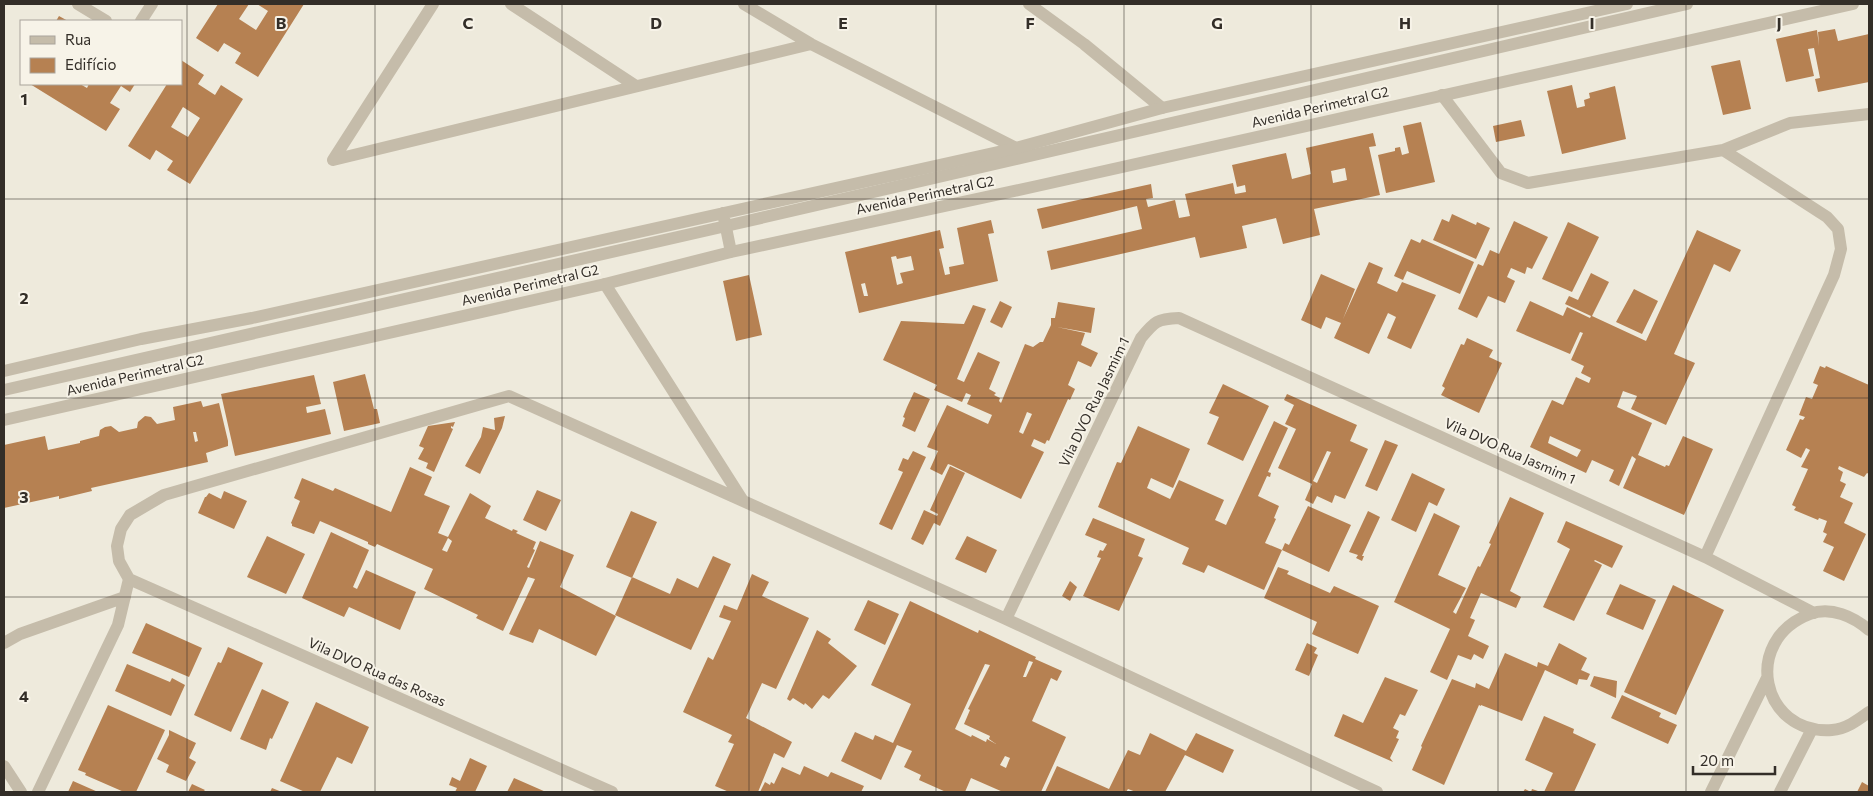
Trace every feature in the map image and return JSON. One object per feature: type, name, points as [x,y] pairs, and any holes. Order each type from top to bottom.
[{"type":"street","points":[[78,4],[104,20]]},
{"type":"street","points":[[142,20],[152,4]]},
{"type":"street","points":[[433,4],[333,160],[810,44]]},
{"type":"street","points":[[510,4],[636,86]]},
{"type":"street","points":[[744,4],[810,44],[1016,148]]},
{"type":"street","points":[[1029,4],[1084,44],[1162,108]]},
{"type":"street","name":"Avenida Perimetral G2","points":[[4,371],[141,339],[252,318],[724,220],[1016,148],[1162,108],[1627,4]]},
{"type":"street","points":[[4,390],[724,220],[1687,4]]},
{"type":"street","name":"Avenida Perimetral G2","points":[[4,420],[606,284],[731,252],[1028,188],[1853,4]]},
{"type":"street","points":[[1442,95],[1501,173],[1528,183],[1723,150],[1790,123],[1869,114]]},
{"type":"street","points":[[1705,557],[1834,275],[1841,249],[1838,229],[1827,217],[1723,150]]},
{"type":"street","points":[[724,220],[731,252]]},
{"type":"street","points":[[606,284],[743,501]]},
{"type":"street","name":"Vila DVO Rua Jasmim 1","points":[[1006,619],[1141,338],[1152,324],[1162,318],[1179,318],[1705,557],[1814,612]]},
{"type":"street","points":[[38,792],[118,625],[129,579],[119,561],[117,546],[121,529],[130,515],[164,495],[509,396],[1006,619],[1377,792]]},
{"type":"street","name":"Vila DVO Rua das Rosas","points":[[129,579],[612,792]]},
{"type":"street","points":[[4,643],[20,634],[125,597]]},
{"type":"street","points":[[1869,630],[1857,620],[1836,612],[1814,612],[1798,619],[1783,629],[1773,644],[1768,660],[1767,678],[1772,695],[1782,710],[1795,722],[1812,728],[1833,730],[1852,724],[1869,712]]},
{"type":"street","points":[[1711,792],[1767,678]]},
{"type":"street","points":[[1780,792],[1812,728]]},
{"type":"street","points":[[4,766],[21,792]]},
{"type":"building","points":[[218,4],[249,4],[239,19],[256,30],[268,11],[257,4],[304,4],[258,77],[235,63],[241,53],[224,43],[218,52],[196,38]]},
{"type":"building","points":[[59,16],[66,20],[57,20]]},
{"type":"building","points":[[1835,29],[1838,41],[1869,34],[1869,82],[1818,92],[1815,79],[1820,78],[1814,48],[1808,49],[1814,76],[1786,82],[1776,39],[1817,30],[1819,46],[1818,32]]},
{"type":"building","points":[[1740,60],[1751,109],[1723,115],[1711,66]]},
{"type":"building","points":[[182,61],[204,75],[198,84],[215,95],[221,85],[243,99],[190,184],[167,170],[173,161],[156,150],[150,160],[128,146],[166,85],[182,85]],"holes":[[[183,107],[200,118],[188,137],[171,127]]]},
{"type":"building","points":[[32,85],[82,85],[87,88],[88,85],[134,85],[130,92],[121,86],[110,103],[120,109],[106,131]]},
{"type":"building","points":[[1572,85],[1577,108],[1585,106],[1584,100],[1590,98],[1589,93],[1615,86],[1626,139],[1562,154],[1547,91]]},
{"type":"building","points":[[1521,120],[1525,136],[1496,142],[1493,126]]},
{"type":"building","points":[[1421,122],[1435,182],[1386,193],[1378,155],[1395,151],[1395,148],[1400,147],[1402,155],[1409,153],[1403,126]]},
{"type":"building","points":[[1373,133],[1376,146],[1369,147],[1380,195],[1314,209],[1320,235],[1283,244],[1276,218],[1242,226],[1247,248],[1200,258],[1195,237],[1051,270],[1047,251],[1142,229],[1137,206],[1042,229],[1037,209],[1151,184],[1153,198],[1146,199],[1148,207],[1175,200],[1179,218],[1190,216],[1185,194],[1233,183],[1235,194],[1246,192],[1245,185],[1237,187],[1232,165],[1286,153],[1292,179],[1311,174],[1306,148]],"holes":[[[1345,168],[1347,180],[1333,183],[1331,171]]]},
{"type":"building","points":[[1452,214],[1476,225],[1477,222],[1490,228],[1476,259],[1433,240],[1442,219],[1449,222]]},
{"type":"building","points":[[991,220],[994,233],[988,234],[998,281],[859,313],[845,252],[940,230],[944,248],[939,249],[945,275],[950,274],[949,267],[964,264],[957,228]],"holes":[[[896,256],[897,259],[911,256],[914,270],[900,273],[903,283],[897,285],[891,257]],[[865,283],[868,296],[864,296],[861,284]]]},
{"type":"building","points":[[1514,221],[1548,237],[1532,269],[1527,267],[1525,274],[1511,268],[1507,277],[1515,281],[1505,303],[1488,296],[1477,318],[1458,309],[1478,264],[1483,266],[1490,250],[1499,254]]},
{"type":"building","points":[[1568,222],[1599,237],[1572,292],[1542,279]]},
{"type":"building","points":[[1697,230],[1741,250],[1730,272],[1714,264],[1674,354],[1695,363],[1666,425],[1631,409],[1637,396],[1623,391],[1617,407],[1652,423],[1638,455],[1665,467],[1666,465],[1669,466],[1683,436],[1713,449],[1684,515],[1623,488],[1636,459],[1632,456],[1619,486],[1609,481],[1614,470],[1592,460],[1586,473],[1530,447],[1552,400],[1563,405],[1576,377],[1589,383],[1591,378],[1581,373],[1584,366],[1571,360],[1583,333],[1580,332],[1570,354],[1516,331],[1530,301],[1563,316],[1567,307],[1590,318],[1591,316],[1565,304],[1569,296],[1578,300],[1591,273],[1609,282],[1592,316],[1646,341]],"holes":[[[1550,436],[1581,450],[1577,457],[1548,443]]]},
{"type":"building","points":[[1411,239],[1420,243],[1422,239],[1474,262],[1460,294],[1407,271],[1403,280],[1394,276]]},
{"type":"building","points":[[1369,262],[1383,268],[1377,283],[1397,292],[1402,282],[1436,295],[1411,349],[1387,338],[1396,317],[1388,313],[1369,354],[1334,338],[1341,323],[1326,317],[1321,329],[1301,320],[1321,274],[1355,289],[1343,319]]},
{"type":"building","points":[[749,275],[762,335],[736,341],[723,281]]},
{"type":"building","points":[[1634,289],[1658,301],[1642,334],[1616,322]]},
{"type":"building","points":[[1000,301],[1012,307],[1002,328],[990,322]]},
{"type":"building","points":[[1058,302],[1095,308],[1091,333],[1057,327],[1085,333],[1081,345],[1098,353],[1091,367],[1078,361],[1068,385],[1075,389],[1070,400],[1068,399],[1049,441],[1047,440],[1045,444],[1034,439],[1031,446],[1044,452],[1021,499],[948,464],[942,475],[930,469],[938,451],[927,447],[947,405],[988,424],[992,415],[967,404],[971,395],[966,393],[962,402],[934,390],[937,385],[883,360],[901,321],[964,324],[973,305],[986,309],[957,379],[964,382],[978,352],[1000,362],[989,389],[996,393],[994,395],[1000,398],[999,401],[1001,403],[1025,344],[1033,347],[1043,342],[1051,325],[1051,318],[1055,318]],"holes":[[[1027,412],[1032,414],[1023,434],[1019,432]]]},
{"type":"building","points":[[1467,338],[1493,350],[1489,357],[1502,363],[1479,413],[1441,395],[1445,388],[1442,386],[1461,344],[1464,345]]},
{"type":"building","points":[[1820,366],[1825,368],[1826,366],[1869,385],[1869,474],[1867,473],[1864,477],[1839,466],[1838,469],[1843,472],[1840,481],[1846,484],[1840,497],[1853,503],[1844,523],[1866,534],[1844,581],[1823,571],[1834,547],[1823,542],[1827,534],[1823,532],[1827,521],[1819,518],[1818,520],[1794,510],[1796,507],[1792,505],[1808,469],[1801,467],[1810,450],[1806,448],[1801,458],[1786,450],[1800,419],[1803,420],[1805,417],[1799,415],[1806,397],[1812,399],[1818,385],[1813,383]]},
{"type":"building","points":[[365,374],[374,409],[377,409],[380,423],[344,431],[333,382]]},
{"type":"building","points":[[314,375],[321,404],[306,407],[307,413],[325,409],[331,434],[235,456],[221,394]]},
{"type":"building","points":[[1223,384],[1269,406],[1243,461],[1207,444],[1219,417],[1209,413]]},
{"type":"building","points":[[914,392],[930,399],[915,432],[902,426],[905,418],[903,417]]},
{"type":"building","points":[[1287,394],[1357,425],[1350,441],[1368,449],[1345,499],[1335,495],[1332,503],[1317,496],[1313,504],[1305,500],[1312,484],[1278,468],[1296,429],[1285,424],[1294,405],[1284,400]],"holes":[[[1327,451],[1331,452],[1317,483],[1313,481]]]},
{"type":"building","points":[[201,401],[203,407],[219,403],[228,446],[206,453],[208,462],[91,488],[92,491],[59,499],[59,496],[4,508],[4,445],[45,436],[48,450],[80,443],[80,441],[99,436],[100,430],[105,427],[111,426],[119,432],[137,428],[138,422],[145,416],[151,417],[157,424],[175,420],[173,407]],"holes":[[[193,432],[196,432],[198,441],[195,442]]]},
{"type":"building","points":[[505,416],[502,428],[480,474],[465,466],[481,437],[483,427],[495,430],[494,418]]},
{"type":"building","points":[[1274,421],[1288,428],[1268,472],[1271,473],[1270,477],[1267,476],[1258,496],[1279,506],[1274,518],[1276,519],[1265,543],[1282,550],[1264,590],[1208,565],[1204,573],[1182,564],[1189,548],[1098,507],[1117,462],[1121,463],[1138,426],[1190,449],[1173,488],[1151,478],[1147,488],[1170,499],[1179,480],[1224,500],[1215,520],[1226,525]]},
{"type":"building","points":[[455,422],[453,427],[451,426],[453,429],[434,472],[426,468],[428,463],[418,459],[424,448],[419,446],[428,426]]},
{"type":"building","points":[[1385,440],[1398,445],[1377,491],[1365,486]]},
{"type":"building","points":[[913,451],[926,457],[892,530],[879,524],[903,472],[898,470],[903,458],[908,460]]},
{"type":"building","points":[[950,466],[965,473],[940,526],[934,523],[923,545],[911,539],[924,510],[937,516],[938,514],[930,510]]},
{"type":"building","points":[[410,467],[432,477],[424,495],[450,506],[438,533],[448,537],[470,493],[491,506],[485,518],[512,531],[513,529],[518,531],[516,533],[536,542],[533,549],[535,550],[527,567],[529,568],[540,541],[574,555],[560,587],[616,616],[596,656],[539,629],[533,643],[509,634],[535,579],[528,577],[503,631],[476,618],[478,615],[424,589],[433,569],[377,544],[375,547],[368,544],[368,542],[320,521],[314,534],[292,526],[291,523],[300,501],[294,498],[302,478],[333,491],[335,488],[391,512]],"holes":[[[448,538],[452,541],[447,552],[442,550]]]},
{"type":"building","points":[[1412,473],[1445,489],[1437,506],[1429,502],[1416,532],[1391,520]]},
{"type":"building","points":[[537,490],[561,500],[546,531],[523,520]]},
{"type":"building","points":[[224,491],[247,501],[234,529],[198,513],[205,497],[209,493],[221,499]]},
{"type":"building","points":[[1510,497],[1544,513],[1510,591],[1521,597],[1516,608],[1481,593],[1470,618],[1475,620],[1468,636],[1489,646],[1483,659],[1474,654],[1471,660],[1458,655],[1447,680],[1430,672],[1450,629],[1394,602],[1434,513],[1460,526],[1438,575],[1466,588],[1453,612],[1456,614],[1478,566],[1480,567],[1491,544],[1489,543]]},
{"type":"building","points":[[1308,506],[1351,525],[1329,572],[1282,550],[1285,543],[1289,545]]},
{"type":"building","points":[[631,511],[657,522],[632,578],[606,567]]},
{"type":"building","points":[[1368,511],[1380,517],[1362,556],[1364,556],[1362,561],[1356,558],[1358,555],[1349,552]]},
{"type":"building","points":[[1093,518],[1145,539],[1138,556],[1143,558],[1119,611],[1083,596],[1101,558],[1097,557],[1100,550],[1103,551],[1107,544],[1085,535]]},
{"type":"building","points":[[1566,521],[1623,546],[1612,568],[1594,561],[1602,565],[1574,621],[1543,607],[1570,549],[1557,542]]},
{"type":"building","points":[[331,532],[369,550],[353,587],[357,589],[366,570],[416,592],[400,630],[349,607],[344,617],[302,598]]},
{"type":"building","points":[[267,536],[305,554],[286,594],[247,577]]},
{"type":"building","points":[[967,536],[997,550],[986,573],[955,559]]},
{"type":"building","points":[[713,556],[731,564],[691,650],[615,615],[632,577],[670,594],[677,578],[698,588]]},
{"type":"building","points":[[1278,567],[1289,571],[1287,574],[1330,593],[1334,586],[1379,606],[1358,654],[1312,634],[1317,622],[1264,598]]},
{"type":"building","points":[[752,574],[769,582],[762,596],[809,618],[776,689],[762,683],[746,718],[792,742],[784,758],[774,753],[758,792],[729,792],[715,786],[734,744],[728,742],[732,735],[683,712],[708,657],[713,660],[731,621],[719,617],[724,605],[737,610]]},
{"type":"building","points":[[1070,581],[1077,587],[1070,601],[1062,596]]},
{"type":"building","points":[[1620,584],[1656,600],[1643,630],[1606,614]]},
{"type":"building","points":[[1673,585],[1724,610],[1676,715],[1624,692]]},
{"type":"building","points":[[868,600],[899,614],[885,645],[854,630]]},
{"type":"building","points":[[910,601],[978,633],[979,630],[1062,671],[1057,681],[1051,678],[1032,721],[1066,737],[1041,792],[1003,792],[971,778],[965,792],[946,792],[919,780],[921,775],[904,767],[912,751],[897,745],[881,780],[841,761],[855,732],[873,740],[875,735],[893,743],[911,704],[871,685]],"holes":[[[1029,661],[1033,662],[1026,677],[1023,677]],[[985,664],[990,665],[968,709],[970,710],[964,724],[990,736],[989,739],[996,744],[987,739],[986,742],[972,735],[971,737],[955,729]],[[1005,756],[1010,758],[1006,768],[1000,765]]]},
{"type":"building","points":[[146,623],[202,648],[189,677],[132,653]]},
{"type":"building","points":[[817,630],[831,639],[828,643],[857,666],[829,699],[823,695],[812,709],[805,703],[804,705],[793,698],[790,701],[787,699]]},
{"type":"building","points":[[1307,643],[1317,648],[1314,653],[1318,655],[1309,676],[1295,670]]},
{"type":"building","points":[[1559,643],[1587,658],[1581,670],[1590,674],[1587,680],[1579,679],[1577,685],[1545,670],[1522,721],[1479,705],[1444,785],[1412,770],[1452,679],[1475,688],[1476,683],[1489,689],[1505,653],[1537,667],[1538,662],[1548,666]]},
{"type":"building","points":[[228,647],[263,663],[231,732],[194,715],[218,662],[221,663]]},
{"type":"building","points":[[127,664],[170,682],[172,678],[185,685],[171,716],[115,691]]},
{"type":"building","points":[[1594,676],[1617,681],[1616,698],[1590,686]]},
{"type":"building","points":[[1385,677],[1418,690],[1405,716],[1400,714],[1393,728],[1399,731],[1396,738],[1399,739],[1390,758],[1393,762],[1334,736],[1343,714],[1363,723]]},
{"type":"building","points":[[262,689],[289,702],[272,739],[270,738],[266,750],[240,739]]},
{"type":"building","points":[[1622,695],[1661,713],[1659,717],[1677,725],[1668,744],[1611,718]]},
{"type":"building","points":[[316,702],[369,727],[352,764],[337,757],[320,792],[305,792],[280,781]]},
{"type":"building","points":[[108,705],[165,730],[136,792],[124,792],[78,770]]},
{"type":"building","points":[[1544,716],[1574,729],[1573,733],[1596,744],[1574,792],[1544,792],[1553,773],[1525,760]]},
{"type":"building","points":[[169,730],[196,743],[189,758],[196,762],[186,781],[166,772],[169,765],[157,759],[169,735]]},
{"type":"building","points":[[1150,733],[1186,751],[1196,733],[1234,750],[1223,773],[1185,755],[1165,792],[1136,792],[1128,789],[1126,792],[1045,792],[1057,766],[1109,789],[1128,750],[1140,755]]},
{"type":"building","points":[[470,758],[487,766],[475,792],[455,792],[457,788],[449,785],[452,777],[460,781]]},
{"type":"building","points":[[804,766],[828,777],[831,772],[864,786],[861,792],[760,792],[765,782],[770,785],[771,782],[774,784],[782,767],[800,775]]},
{"type":"building","points":[[514,778],[546,792],[507,792]]},
{"type":"building","points":[[73,781],[98,792],[68,792]]},
{"type":"building","points":[[1862,782],[1869,786],[1869,792],[1857,792]]},
{"type":"building","points":[[192,784],[205,790],[203,792],[188,792]]},
{"type":"building","points":[[272,788],[282,792],[270,792]]}]
